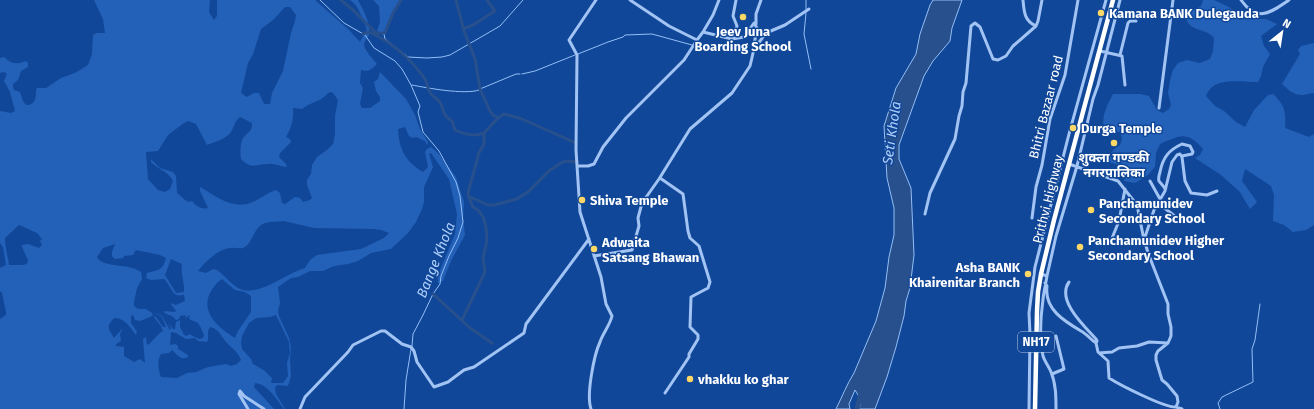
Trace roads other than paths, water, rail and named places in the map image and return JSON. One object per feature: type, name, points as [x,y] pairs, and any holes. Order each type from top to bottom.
[{"type":"highway","name":"Prithvi Highway","points":[[1035,409],[1037,311],[1041,274],[1068,164],[1113,0]]},
{"type":"street","points":[[591,409],[589,403],[589,391],[597,349],[612,316],[606,304],[601,277],[580,212],[576,150],[577,55],[569,40],[588,14],[596,0]]},
{"type":"street","points":[[630,0],[669,26],[698,40]]},
{"type":"street","points":[[578,166],[588,166],[594,164],[602,147],[626,118],[684,60],[713,15],[719,0]]},
{"type":"street","points":[[732,39],[737,26],[733,16],[736,0]]},
{"type":"street","points":[[757,45],[754,45],[757,28],[756,14],[760,0]]},
{"type":"street","points":[[1023,0],[1025,18],[1030,24],[1036,26]]},
{"type":"street","points":[[925,214],[930,193],[955,139],[962,106],[963,92],[966,83],[971,26],[975,23],[980,27],[993,59],[998,60],[1006,56],[1013,46],[1036,26],[1042,0]]},
{"type":"street","name":"Bhitri Bazaar road","points":[[1032,218],[1036,187],[1042,165],[1050,119],[1065,75],[1078,0]]},
{"type":"street","points":[[1029,409],[1029,313],[1035,266],[1106,0]]},
{"type":"street","points":[[1056,409],[1055,383],[1044,357],[1041,340],[1045,283],[1056,236],[1120,0]]},
{"type":"street","points":[[1159,108],[1173,0]]},
{"type":"street","points":[[1241,0],[1249,10],[1263,14],[1277,8],[1289,0]]},
{"type":"street","points":[[594,256],[632,250],[639,226],[638,218],[642,203],[660,178],[690,129],[732,93],[750,66],[754,48],[766,33],[785,25],[809,10]]},
{"type":"street","points":[[1125,85],[1122,58],[1120,55],[1128,24],[1130,21],[1136,21]]},
{"type":"street","points":[[703,32],[732,39],[744,37],[752,25],[754,23],[756,24]]},
{"type":"street","points":[[1100,51],[1120,55]]},
{"type":"street","points":[[1144,240],[1151,217],[1165,189],[1174,158],[1180,154],[1182,156],[1192,154],[1192,149],[1190,146],[1182,144],[1176,146],[1166,155],[1163,160],[1158,178],[1165,189]]},
{"type":"street","points":[[1182,156],[1185,182],[1191,193],[1207,195],[1217,191]]},
{"type":"street","points":[[1068,164],[1118,181],[1137,205],[1148,253],[1168,304],[1171,336],[1168,343],[1158,351],[1156,360],[1162,380],[1168,384],[1177,396],[1178,402],[1176,407]]},
{"type":"street","points":[[660,178],[683,194],[690,238],[699,246],[710,282],[708,288],[691,297],[690,327],[698,335],[698,339],[689,354],[689,357],[665,392]]},
{"type":"street","points":[[1150,181],[1160,199]]},
{"type":"street","points":[[1110,243],[1119,221],[1125,189]]},
{"type":"street","points":[[1158,203],[1176,217],[1188,222]]},
{"type":"street","points":[[1044,231],[1051,233]]},
{"type":"street","points":[[300,409],[305,397],[348,352],[353,344],[381,331],[385,331],[402,344],[411,347],[414,351],[417,362],[434,387],[448,382],[464,370],[474,367],[524,333],[526,324],[589,239]]},
{"type":"street","points":[[1041,274],[1047,276]]},
{"type":"street","points":[[1069,282],[1066,287],[1065,295],[1076,316],[1096,339],[1099,354],[1108,362],[1109,378],[1159,403],[1169,407],[1182,409]]},
{"type":"street","points":[[1045,283],[1047,286],[1051,308],[1068,324],[1081,331],[1096,343]]},
{"type":"street","points":[[1052,374],[1064,369],[1056,336]]},
{"type":"street","points":[[1099,354],[1112,352],[1119,348],[1137,346],[1150,342],[1168,343]]},
{"type":"street","points":[[248,409],[239,394],[240,391],[244,396],[264,409]]},
{"type":"water","points":[[933,0],[962,0],[952,28],[950,41],[933,61],[924,76],[899,145],[899,159],[911,188],[914,255],[910,288],[904,316],[887,377],[875,409],[859,409],[860,399],[855,390],[849,404],[850,409],[836,409],[854,373],[876,321],[885,288],[889,257],[894,235],[894,208],[887,178],[884,126],[896,88],[916,54],[920,34]]},
{"type":"waterway","name":"Bange Khola","points":[[320,0],[344,23],[365,35],[374,48],[395,61],[402,69],[420,106],[418,112],[423,132],[439,151],[456,182],[460,196],[463,222],[458,238],[441,276],[440,284],[433,294],[413,334],[412,346]]},
{"type":"waterway","points":[[341,0],[376,33],[385,33],[393,13],[401,0]]},
{"type":"waterway","points":[[456,0],[464,31],[475,59],[480,89],[490,111],[498,118]]},
{"type":"waterway","points":[[463,29],[473,25],[495,11],[487,0]]},
{"type":"waterway","points":[[384,34],[385,39],[408,57],[442,57],[450,55],[500,26],[523,0]]},
{"type":"waterway","points":[[806,0],[806,9]]},
{"type":"waterway","points":[[806,13],[804,34],[811,69]]},
{"type":"waterway","points":[[363,34],[369,32],[377,36],[393,46],[413,65],[425,79],[430,93],[439,101],[446,116],[452,121],[455,130],[470,135],[484,133]]},
{"type":"waterway","points":[[578,54],[625,35],[652,34],[692,45]]},
{"type":"waterway","points":[[522,74],[535,71],[575,55]]},
{"type":"waterway","points":[[480,89],[516,74],[520,74]]},
{"type":"waterway","points":[[412,85],[465,92],[479,90]]},
{"type":"waterway","points":[[462,320],[485,272],[483,258],[487,241],[486,227],[483,217],[479,211],[473,207],[468,195],[479,153],[484,144],[484,133],[498,118],[504,114],[522,119],[576,143]]},
{"type":"waterway","points":[[470,197],[488,205],[494,205],[517,199],[528,192],[549,171],[561,163],[565,161],[578,162]]},
{"type":"waterway","name":"Seti Khola","points":[[897,280],[900,268],[901,227]]},
{"type":"waterway","points":[[433,294],[470,328],[492,343]]},
{"type":"waterway","points":[[1220,409],[1218,403],[1222,397],[1253,382],[1252,349],[1255,340],[1260,304]]},
{"type":"waterway","name":"Bange Khola","points":[[404,409],[406,380],[411,349]]},
{"type":"waterway","name":"Seti Khola","points":[[857,409],[861,393]]},
{"type":"place","name":"Kamana BANK Dulegauda","points":[[1101,13]]},
{"type":"place","name":"Jeev Juna Boarding School","points":[[743,17]]},
{"type":"place","name":"Durga Temple","points":[[1073,128]]},
{"type":"place","name":"शुक्ला गण्डकी नगरपालिका","points":[[1114,143]]},
{"type":"place","name":"Shiva Temple","points":[[582,200]]},
{"type":"place","name":"Panchamunidev Secondary School","points":[[1091,210]]},
{"type":"place","name":"Panchamunidev Higher Secondary School","points":[[1080,247]]},
{"type":"place","name":"Adwaita Satsang Bhawan","points":[[594,249]]},
{"type":"place","name":"Asha BANK Khairenitar Branch","points":[[1028,274]]},
{"type":"place","name":"vhakku ko ghar","points":[[690,379]]}]
